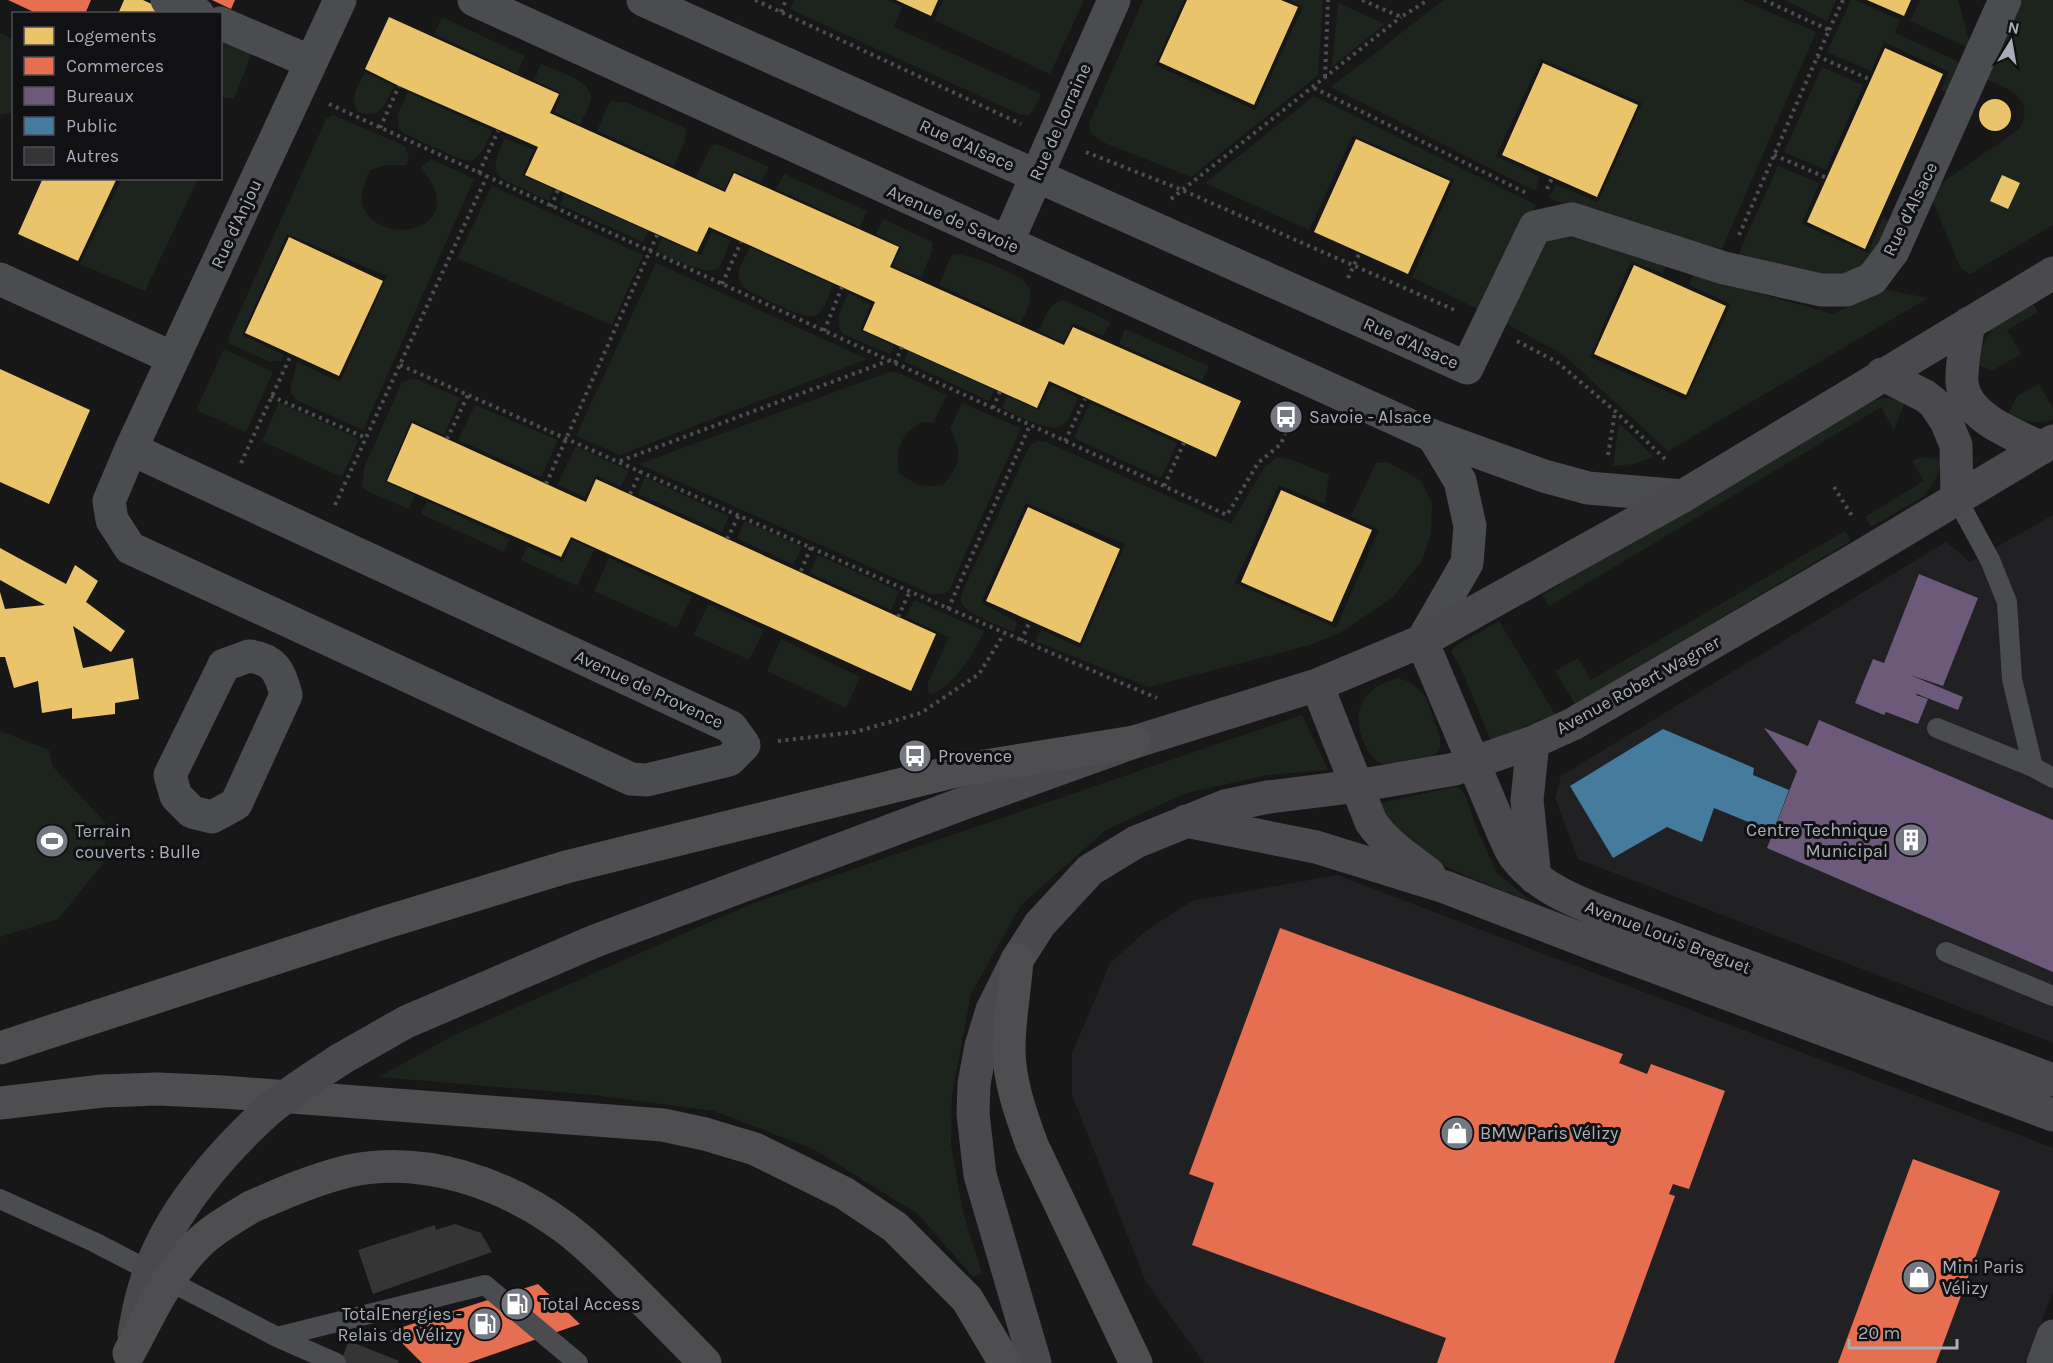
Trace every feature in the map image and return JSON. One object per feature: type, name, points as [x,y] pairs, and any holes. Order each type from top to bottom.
[{"type":"highway","points":[[0,1048],[382,923],[566,867],[960,770],[1134,742]]},
{"type":"highway","points":[[1017,960],[1009,1050],[1013,1083],[1020,1112],[1032,1145],[1136,1363]]},
{"type":"highway","points":[[0,1103],[102,1091],[158,1089],[663,1125],[705,1134],[755,1149],[803,1171],[844,1193],[895,1227],[967,1299],[1005,1363]]},
{"type":"highway","points":[[128,1358],[161,1293],[180,1264],[199,1243],[250,1207],[311,1182],[350,1171],[390,1166],[432,1169],[469,1179],[531,1205],[565,1227],[599,1256],[705,1363]]},
{"type":"main road","points":[[128,1358],[144,1287],[161,1246],[187,1203],[229,1149],[263,1115],[298,1087],[341,1059],[406,1022],[595,941],[914,821],[1134,742],[1317,685],[1422,641],[1683,496],[1881,374],[2053,273]]},
{"type":"main road","name":"Avenue Robert Wagner","points":[[1969,323],[1963,357],[1962,385],[1970,404],[1991,423],[2047,445]]},
{"type":"main road","points":[[1881,374],[1925,396],[1946,421],[1956,445],[1957,499]]},
{"type":"main road","name":"Avenue Robert Wagner","points":[[1035,1363],[980,1175],[973,1114],[974,1084],[981,1047],[992,1010],[1017,960],[1040,924],[1090,870],[1136,842],[1225,806],[1268,797],[1357,786],[1455,769],[1533,742],[1574,724],[2047,445]]},
{"type":"main road","name":"Avenue Louis Breguet","points":[[1422,641],[1503,833],[1515,857],[1536,878],[1576,902],[2053,1080]]},
{"type":"main road","points":[[1317,685],[1371,822],[1380,834],[1444,886]]},
{"type":"main road","points":[[1533,742],[1527,800],[1536,878]]},
{"type":"main road","points":[[1186,821],[1316,847],[1444,886]]},
{"type":"main road","name":"Avenue Louis Breguet","points":[[1444,886],[2053,1115]]},
{"type":"street","points":[[167,0],[194,12]]},
{"type":"street","name":"Rue d'Anjou","points":[[131,449],[340,0]]},
{"type":"street","name":"Avenue de Savoie","points":[[474,0],[1433,436],[1544,476],[1588,488],[1683,496]]},
{"type":"street","name":"Rue d'Alsace","points":[[643,0],[1467,368],[1535,227],[1572,219],[1725,268],[1821,290],[1846,290],[1872,279],[1893,251],[2005,0]]},
{"type":"street","name":"Rue de Lorraine","points":[[1006,243],[1114,0]]},
{"type":"street","points":[[222,24],[305,76]]},
{"type":"street","points":[[0,279],[173,358]]},
{"type":"street","points":[[1422,641],[1467,564],[1470,526],[1460,481],[1433,436]]},
{"type":"street","points":[[131,449],[110,501],[112,520],[130,548],[631,779],[647,780],[729,760],[744,745]]},
{"type":"street","name":"Avenue de Provence","points":[[131,449],[731,727],[744,745]]},
{"type":"street","points":[[262,658],[280,618]]},
{"type":"street","points":[[249,656],[262,658],[274,666],[282,679],[286,695],[236,804],[212,817],[192,812],[176,796],[170,775],[224,664],[249,656]]},
{"type":"street","points":[[2043,1363],[2053,1336]]},
{"type":"lane","points":[[1957,499],[1990,560],[2007,602],[2012,679],[2033,767]]},
{"type":"lane","points":[[1937,728],[2033,767],[2053,778]]},
{"type":"lane","points":[[1946,952],[2053,996]]},
{"type":"lane","points":[[0,1199],[94,1242],[277,1337],[336,1363]]},
{"type":"lane","points":[[277,1337],[485,1285],[578,1363]]},
{"type":"path","points":[[755,0],[1053,139],[1182,190],[1487,325],[1557,362],[1615,411],[1665,460]]},
{"type":"path","points":[[781,12],[786,0]]},
{"type":"path","points":[[1325,78],[1328,0]]},
{"type":"path","points":[[1362,0],[1401,17]]},
{"type":"path","points":[[1141,223],[1401,17],[1428,0]]},
{"type":"path","points":[[1764,0],[1773,2],[1829,30]]},
{"type":"path","points":[[1725,268],[1843,0]]},
{"type":"path","points":[[1817,56],[1871,80]]},
{"type":"path","points":[[305,76],[380,128],[1227,515],[1258,463],[1281,444],[1305,378]]},
{"type":"path","points":[[380,128],[399,86]]},
{"type":"path","points":[[1314,88],[1531,195]]},
{"type":"path","points":[[479,173],[498,130]]},
{"type":"path","points":[[1774,155],[1827,178]]},
{"type":"path","points":[[320,537],[487,176]]},
{"type":"path","points":[[551,207],[558,190]]},
{"type":"path","points":[[546,484],[657,235]]},
{"type":"path","points":[[722,284],[741,242]]},
{"type":"path","points":[[824,331],[842,287]]},
{"type":"path","points":[[895,363],[902,347]]},
{"type":"path","points":[[227,493],[291,355]]},
{"type":"path","points":[[620,461],[889,360]]},
{"type":"path","points":[[400,365],[740,514],[1004,634],[1207,719]]},
{"type":"path","points":[[993,408],[1000,391]]},
{"type":"path","points":[[447,440],[468,395]]},
{"type":"path","points":[[271,396],[366,438]]},
{"type":"path","points":[[1065,441],[1085,399]]},
{"type":"path","points":[[1607,462],[1615,411]]},
{"type":"path","points":[[948,609],[1030,425]]},
{"type":"path","points":[[1164,486],[1184,443]]},
{"type":"path","points":[[630,494],[640,471]]},
{"type":"path","points":[[728,539],[740,514]]},
{"type":"path","points":[[801,572],[811,547]]},
{"type":"path","points":[[898,617],[909,591]]},
{"type":"path","points":[[1021,641],[1030,621]]},
{"type":"path","points":[[744,745],[855,732],[921,713],[979,674],[1004,634]]},
{"type":"shaded area","points":[[794,0],[887,0],[902,7],[894,27],[1041,94],[1029,115],[1021,115],[790,9]]},
{"type":"shaded area","points":[[943,0],[1084,0],[1050,74],[934,20]]},
{"type":"shaded area","points":[[1143,0],[1184,0],[1155,65],[1255,110],[1303,7],[1290,0],[1323,0],[1318,75],[1191,177],[1105,143],[1091,134],[1089,124]]},
{"type":"shaded area","points":[[1444,0],[1741,0],[1816,32],[1722,249],[1576,209],[1549,198],[1556,185],[1598,202],[1642,103],[1541,59],[1496,156],[1540,177],[1535,191],[1331,87]]},
{"type":"shaded area","points":[[1785,0],[1836,0],[1827,21]]},
{"type":"shaded area","points":[[1851,0],[1900,20],[1895,33],[1968,66],[1955,95],[1941,90],[1949,72],[1884,42],[1871,71],[1827,52]]},
{"type":"shaded area","points":[[1920,0],[1958,0],[1971,49],[1910,21]]},
{"type":"shaded area","points":[[2023,0],[2053,0],[2053,225],[1970,274],[1960,267],[1929,192],[2019,129],[2024,117],[2022,101],[2012,91],[1985,79],[2018,5]]},
{"type":"shaded area","points":[[1338,3],[1385,24],[1332,67]]},
{"type":"shaded area","points":[[442,17],[525,56],[517,73],[434,34]]},
{"type":"shaded area","points":[[0,33],[12,39],[12,112],[0,115]]},
{"type":"shaded area","points":[[222,37],[253,50],[234,99],[222,97]]},
{"type":"shaded area","points":[[541,64],[579,81],[589,91],[591,97],[580,124],[554,112],[561,93],[534,80]]},
{"type":"shaded area","points":[[1822,67],[1863,85],[1826,170],[1784,152]]},
{"type":"shaded area","points":[[365,72],[394,86],[385,104],[372,114],[358,112],[354,102],[355,92]]},
{"type":"shaded area","points":[[408,92],[492,131],[483,150],[472,161],[458,158],[405,134],[399,129],[397,116]]},
{"type":"shaded area","points":[[1314,96],[1536,205],[1486,313],[1412,277],[1454,180],[1353,135],[1309,230],[1205,183]]},
{"type":"shaded area","points":[[612,101],[627,103],[686,130],[685,141],[674,166],[597,131]]},
{"type":"shaded area","points":[[333,115],[405,146],[409,156],[406,165],[386,165],[370,170],[365,181],[362,202],[367,214],[376,223],[402,230],[415,228],[427,222],[434,213],[437,201],[432,183],[421,167],[431,159],[474,179],[363,430],[296,400],[290,391],[297,362],[340,382],[387,276],[287,234],[242,335],[284,355],[281,361],[269,361],[230,344],[228,338],[326,119]]},
{"type":"shaded area","points":[[505,138],[534,150],[522,175],[553,189],[549,201],[502,179],[498,174],[496,159]]},
{"type":"shaded area","points":[[717,144],[769,167],[761,182],[733,171],[724,190],[696,177],[711,146]]},
{"type":"shaded area","points":[[1778,166],[1819,183],[1802,224],[1868,253],[1883,218],[1897,224],[1869,272],[1834,281],[1737,257]]},
{"type":"shaded area","points":[[784,174],[867,211],[860,227],[776,189]]},
{"type":"shaded area","points":[[121,180],[198,180],[145,291],[80,264]]},
{"type":"shaded area","points":[[492,186],[643,255],[612,325],[457,258]]},
{"type":"shaded area","points":[[564,194],[648,231],[643,242],[560,205]]},
{"type":"shaded area","points":[[883,219],[932,242],[932,251],[921,278],[893,266],[901,247],[876,234]]},
{"type":"shaded area","points":[[712,232],[730,240],[721,264],[714,270],[698,269],[656,251],[662,238],[701,255]]},
{"type":"shaded area","points":[[1569,233],[1666,265],[1663,273],[1631,262],[1590,357],[1686,400],[1731,304],[1689,285],[1693,275],[1833,314],[1883,289],[1928,298],[1668,451],[1564,355],[1498,319],[1539,240]]},
{"type":"shaded area","points":[[750,247],[833,285],[820,312],[817,315],[803,315],[745,289],[739,273]]},
{"type":"shaded area","points":[[954,254],[971,257],[995,266],[1025,283],[1029,288],[1030,297],[1021,323],[939,285],[950,258]]},
{"type":"shaded area","points":[[656,263],[867,359],[620,455],[576,436]]},
{"type":"shaded area","points":[[849,293],[871,304],[860,330],[894,346],[890,354],[843,334],[839,318],[841,308]]},
{"type":"shaded area","points":[[1062,300],[1111,322],[1103,336],[1073,323],[1063,342],[1039,331],[1050,308]]},
{"type":"shaded area","points":[[2032,302],[2038,312],[2007,330],[2021,354],[1993,370],[1977,365],[1990,332],[2002,320]]},
{"type":"shaded area","points":[[1125,329],[1209,366],[1202,381],[1119,344]]},
{"type":"shaded area","points":[[224,349],[273,372],[246,432],[196,410]]},
{"type":"shaded area","points":[[908,351],[994,390],[989,401],[904,361]]},
{"type":"shaded area","points":[[889,372],[897,372],[947,395],[933,423],[921,422],[908,432],[901,443],[898,456],[899,472],[914,483],[930,486],[943,485],[949,479],[958,458],[957,444],[950,429],[962,403],[1021,428],[949,591],[941,594],[931,594],[639,464]]},
{"type":"shaded area","points":[[410,379],[419,380],[460,398],[444,435],[411,420],[385,482],[415,495],[409,509],[362,487],[364,468],[402,382]]},
{"type":"shaded area","points":[[2039,384],[2053,408],[2053,419],[2030,422],[2007,415],[2017,396]]},
{"type":"shaded area","points":[[1051,385],[1078,398],[1069,417],[1061,426],[1040,425],[1002,408],[1007,396],[1039,410]]},
{"type":"shaded area","points":[[1884,398],[1905,402],[1894,430],[1881,407],[1549,606],[1542,595],[1861,403]]},
{"type":"shaded area","points":[[279,402],[359,439],[342,477],[262,441]]},
{"type":"shaded area","points":[[1090,403],[1177,443],[1161,478],[1074,438]]},
{"type":"shaded area","points":[[475,405],[558,440],[541,477],[458,440]]},
{"type":"shaded area","points":[[1619,423],[1654,457],[1633,464],[1613,466]]},
{"type":"shaded area","points":[[1037,441],[1046,442],[1231,524],[1264,468],[1277,457],[1292,460],[1329,475],[1325,504],[1279,485],[1235,583],[1336,628],[1379,530],[1351,516],[1376,463],[1388,462],[1421,481],[1432,503],[1431,533],[1422,561],[1392,598],[1343,631],[1310,645],[1149,687],[1035,641],[1041,630],[1081,648],[1125,544],[1026,503],[981,603],[1017,622],[1014,632],[978,616],[965,608],[961,602],[963,590],[1030,445]]},
{"type":"shaded area","points":[[576,446],[629,471],[621,487],[596,475],[585,497],[557,485]]},
{"type":"shaded area","points":[[1922,457],[1942,460],[1930,489],[1923,497],[1871,527],[1865,517],[1924,481],[1912,461]]},
{"type":"shaded area","points":[[645,477],[729,516],[722,532],[638,494]]},
{"type":"shaded area","points":[[427,501],[510,539],[504,552],[421,514]]},
{"type":"shaded area","points":[[2053,515],[2053,1043],[1578,859],[1555,798],[1561,776],[1946,542],[1970,562]]},
{"type":"shaded area","points":[[745,521],[802,547],[793,565],[737,538]]},
{"type":"shaded area","points":[[1845,531],[1851,541],[1575,704],[1555,671],[1578,658],[1591,680]]},
{"type":"shaded area","points":[[572,540],[594,550],[577,586],[521,560],[527,546],[562,562]]},
{"type":"shaded area","points":[[818,555],[899,591],[891,610],[810,573]]},
{"type":"shaded area","points":[[609,558],[692,596],[677,628],[594,591]]},
{"type":"shaded area","points":[[914,600],[984,631],[975,649],[956,676],[940,690],[931,694],[928,692],[928,683],[949,637],[906,617]]},
{"type":"shaded area","points":[[708,604],[764,630],[749,660],[694,635]]},
{"type":"shaded area","points":[[1499,621],[1555,714],[1492,740],[1459,664],[1451,652],[1454,647]]},
{"type":"shaded area","points":[[781,639],[860,677],[846,708],[767,671]]},
{"type":"shaded area","points":[[1398,678],[1410,682],[1426,697],[1440,737],[1440,747],[1435,756],[1389,765],[1377,761],[1366,748],[1360,730],[1359,712],[1371,691],[1381,684]]},
{"type":"shaded area","points":[[1302,715],[1328,770],[1268,775],[1186,793],[1106,830],[1021,905],[971,994],[952,1094],[951,1145],[963,1212],[982,1273],[973,1277],[918,1214],[813,1149],[714,1111],[594,1095],[379,1077],[454,1035],[751,904]]},
{"type":"shaded area","name":"Terrain couverts : Bulle","points":[[0,731],[49,750],[53,767],[105,822],[105,861],[58,919],[0,937]]},
{"type":"shaded area","points":[[1452,787],[1459,788],[1465,794],[1476,827],[1497,873],[1526,897],[1543,906],[1464,875],[1423,854],[1406,843],[1395,832],[1378,804]]},
{"type":"shaded area","points":[[1337,875],[2053,1148],[2053,1292],[2025,1363],[1204,1363],[1146,1282],[1072,1095],[1072,1054],[1110,963],[1147,930],[1192,901]]},
{"type":"building: Logements","points":[[124,0],[143,0],[169,12],[119,12]]},
{"type":"building: Logements","points":[[896,0],[938,0],[931,16]]},
{"type":"building: Logements","points":[[1187,0],[1281,0],[1298,7],[1254,105],[1159,62]]},
{"type":"building: Logements","points":[[1867,0],[1911,0],[1904,16]]},
{"type":"building: Logements","points":[[389,17],[559,94],[550,113],[725,192],[734,173],[899,247],[890,267],[1064,345],[1073,327],[1241,401],[1216,457],[1049,381],[1037,408],[863,330],[875,302],[709,227],[697,252],[525,175],[538,147],[365,69]]},
{"type":"building: Logements","points":[[1885,48],[1943,74],[1865,249],[1807,222]]},
{"type":"building: Logements","points":[[1543,63],[1638,105],[1597,197],[1502,155]]},
{"type":"building: Logements","points":[[1995,99],[2007,103],[2011,115],[2007,127],[1995,131],[1983,127],[1979,115],[1983,103]]},
{"type":"building: Logements","points":[[1356,139],[1450,181],[1408,274],[1314,232]]},
{"type":"building: Logements","points":[[2002,175],[2020,183],[2008,209],[1990,201]]},
{"type":"building: Logements","points":[[42,180],[116,180],[78,261],[18,234]]},
{"type":"building: Logements","points":[[289,237],[383,281],[339,376],[245,333]]},
{"type":"building: Logements","points":[[1634,265],[1726,306],[1686,395],[1594,354]]},
{"type":"building: Logements","points":[[0,369],[90,410],[49,504],[0,482]]},
{"type":"building: Logements","points":[[412,423],[586,502],[596,479],[936,634],[911,691],[571,537],[561,557],[387,481]]},
{"type":"building: Logements","points":[[1281,490],[1372,530],[1332,622],[1241,582]]},
{"type":"building: Logements","points":[[1028,507],[1120,549],[1080,643],[986,601]]},
{"type":"building: Logements","points":[[0,548],[66,584],[75,565],[98,581],[86,602],[125,631],[111,652],[73,626],[83,668],[133,658],[139,699],[115,703],[115,714],[72,719],[72,708],[42,713],[38,681],[14,688],[5,657],[0,657],[0,592],[5,609],[45,605],[0,580]]},
{"type":"building: Commerces","points":[[8,0],[91,0],[86,12],[34,12]]},
{"type":"building: Commerces","points":[[212,0],[235,0],[231,9]]},
{"type":"building: Commerces","name":"BMW Paris Vélizy","points":[[1280,928],[1623,1054],[1619,1063],[1647,1074],[1651,1064],[1725,1091],[1689,1189],[1673,1184],[1669,1194],[1675,1196],[1614,1363],[1437,1363],[1446,1338],[1192,1245],[1214,1183],[1189,1174]]},
{"type":"building: Commerces","name":"Mini Paris Vélizy","points":[[1913,1159],[2000,1191],[1936,1363],[1838,1363]]},
{"type":"building: Commerces","name":"Total Access","points":[[538,1284],[580,1324],[468,1363],[422,1363],[390,1331]]},
{"type":"building: Bureaux","points":[[1919,574],[1978,598],[1943,686],[1910,675],[1963,697],[1958,710],[1917,694],[1928,699],[1918,724],[1886,712],[1884,715],[1855,703],[1873,659],[1884,663]]},
{"type":"building: Bureaux","name":"Centre Technique Municipal","points":[[1819,720],[2053,820],[2053,972],[1767,848],[1797,771],[1764,728],[1808,746]]},
{"type":"building: Public","points":[[1663,729],[1754,768],[1753,775],[1789,790],[1773,832],[1714,808],[1702,842],[1667,827],[1613,858],[1570,786]]},
{"type":"building: Autres","points":[[455,1224],[481,1233],[492,1252],[373,1294],[358,1250],[435,1225],[436,1230]]},
{"type":"building: Autres","points":[[349,1341],[399,1361],[398,1363],[340,1363]]},
{"type":"place","name":"Savoie - Alsace","points":[[1286,417]]},
{"type":"place","name":"Provence","points":[[915,756]]},
{"type":"place","name":"Centre Technique Municipal","points":[[1911,840]]},
{"type":"place","name":"Terrain couverts : Bulle","points":[[52,841]]},
{"type":"place","name":"BMW Paris Vélizy","points":[[1457,1133]]},
{"type":"place","name":"Mini Paris Vélizy","points":[[1919,1277]]},
{"type":"place","name":"Total Access","points":[[517,1304]]},
{"type":"place","name":"TotalEnergies - Relais de Vélizy","points":[[485,1324]]}]
